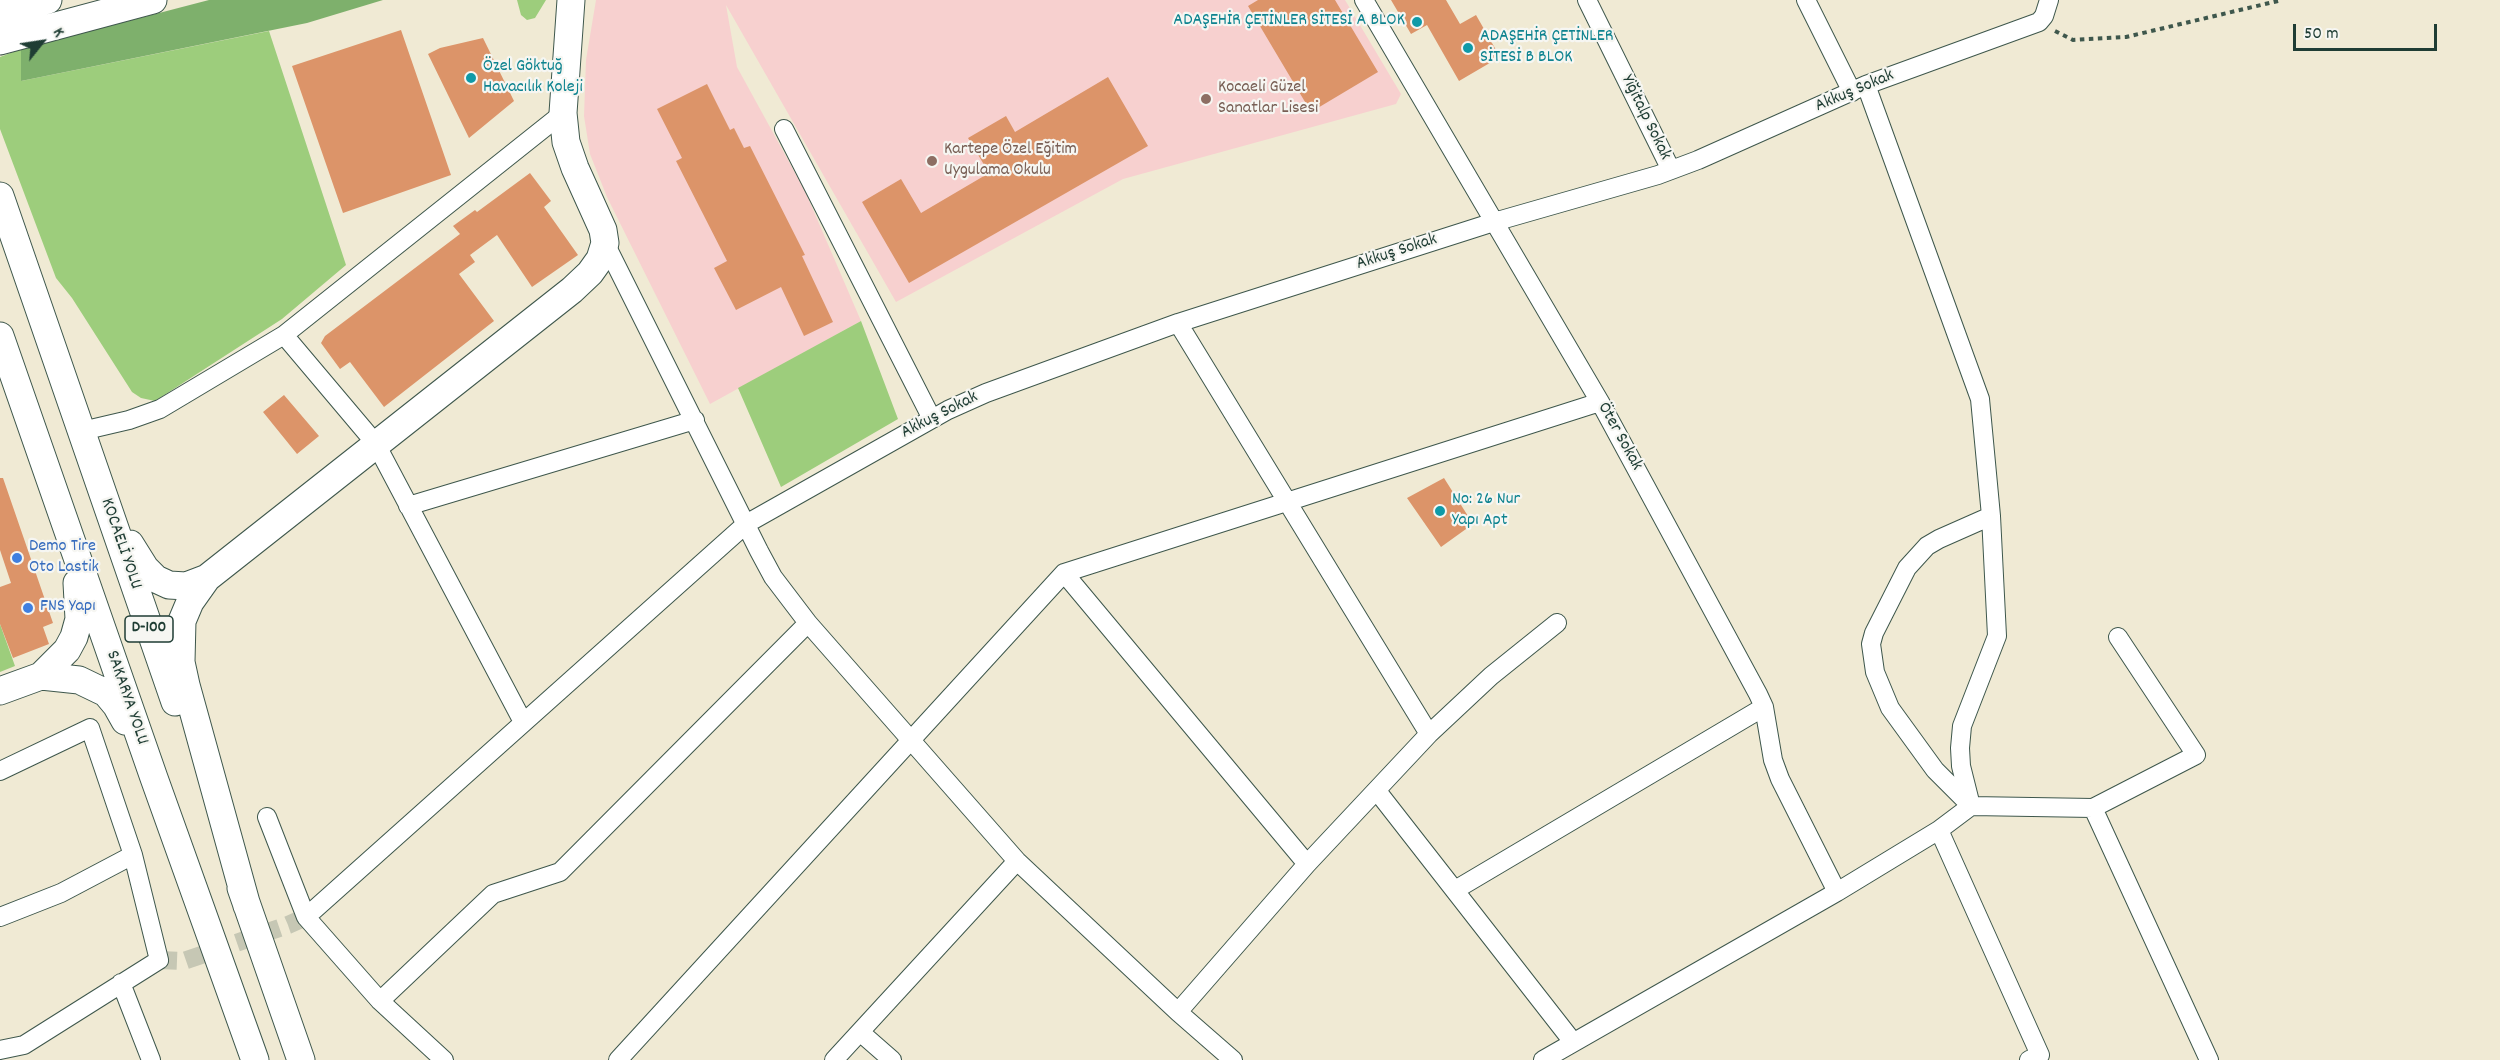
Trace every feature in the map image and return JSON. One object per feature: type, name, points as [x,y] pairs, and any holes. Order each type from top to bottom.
[{"type":"highway","points":[[0,14],[48,0]]},
{"type":"highway","points":[[0,40],[153,0]]},
{"type":"highway","points":[[247,906],[181,662],[182,621],[190,602],[207,578],[572,290],[590,273],[600,259],[605,243],[603,230],[566,142],[563,113],[571,0]]},
{"type":"highway","name":"KOCAELİ YOLU","points":[[0,196],[301,1060]]},
{"type":"highway","name":"SAKARYA YOLU","points":[[0,336],[255,1060]]},
{"type":"highway","points":[[96,474],[135,555],[156,579],[169,585],[186,586],[207,578]]},
{"type":"highway","points":[[0,691],[41,676],[67,650],[74,637],[79,619],[79,602],[72,544]]},
{"type":"highway","points":[[41,676],[79,680],[106,693],[116,705],[154,778]]},
{"type":"street","name":"Öter Sokak","points":[[1364,0],[1600,402],[1764,707],[1773,760],[1780,779],[1837,892]]},
{"type":"street","name":"Yiğitalp Sokak","points":[[1587,0],[1671,171]]},
{"type":"street","points":[[1806,0],[1859,88],[1980,399],[1991,516],[1997,636],[1962,726],[1961,766],[1971,806]]},
{"type":"street","points":[[2039,22],[2044,16],[2049,0]]},
{"type":"street","name":"Akkuş Sokak","points":[[306,917],[746,524],[932,419],[996,389],[1178,323],[1494,222],[1671,171],[1859,88],[2039,22]]},
{"type":"street","points":[[82,431],[129,420],[160,409],[284,335],[563,113]]},
{"type":"street","points":[[783,129],[932,419]]},
{"type":"street","points":[[605,243],[773,577],[808,623],[1017,861],[1178,1012],[1220,1056]]},
{"type":"street","points":[[1178,323],[1429,734]]},
{"type":"street","points":[[284,335],[376,444],[523,722]]},
{"type":"street","points":[[618,1060],[1064,573],[1600,402]]},
{"type":"street","points":[[408,506],[695,420]]},
{"type":"street","points":[[1971,806],[1935,770],[1890,708],[1875,672],[1871,644],[1874,633],[1907,568],[1927,546],[1939,538],[1991,516]]},
{"type":"street","points":[[1064,573],[1307,864]]},
{"type":"street","points":[[380,1001],[493,894],[560,872],[808,623]]},
{"type":"street","points":[[1178,1012],[1307,864],[1429,734],[1491,676],[1557,623]]},
{"type":"street","points":[[1543,1060],[1837,892],[1939,830],[1971,806],[2092,808],[2196,755],[2118,637]]},
{"type":"street","points":[[1455,890],[1764,707]]},
{"type":"street","points":[[0,771],[90,728],[133,855],[159,960],[121,983],[24,1052],[0,1050]]},
{"type":"street","points":[[1377,791],[1573,1042]]},
{"type":"street","points":[[2092,808],[2209,1060]]},
{"type":"street","points":[[267,817],[306,917],[380,1001],[444,1060]]},
{"type":"street","points":[[1939,830],[2040,1055],[2029,1060]]},
{"type":"street","points":[[0,917],[61,893],[133,855]]},
{"type":"street","points":[[834,1060],[1017,861]]},
{"type":"street","points":[[121,983],[151,1060]]},
{"type":"street","points":[[860,1032],[892,1060]]},
{"type":"path","points":[[2039,22],[2073,40],[2126,37],[2282,0]]},
{"type":"shaded area","points":[[596,0],[1345,0],[1401,94],[1396,104],[1123,179],[896,302],[726,5],[737,67],[805,191],[861,321],[710,404],[607,197],[590,154],[584,116],[586,60]]},
{"type":"green space","points":[[209,0],[383,0],[307,23],[21,81],[21,49]]},
{"type":"green space","points":[[517,0],[546,0],[535,18],[527,20],[521,15]]},
{"type":"green space","points":[[269,31],[346,265],[282,319],[155,401],[141,398],[132,392],[72,298],[56,278],[0,129],[0,57],[21,49],[21,81]]},
{"type":"green space","points":[[861,321],[898,419],[781,487],[738,388]]},
{"type":"green space","points":[[0,624],[15,666],[0,672]]},
{"type":"building","points":[[1258,0],[1335,0],[1378,72],[1311,112],[1248,6]]},
{"type":"building","points":[[1391,0],[1446,0],[1460,24],[1476,15],[1500,57],[1459,81],[1427,25],[1411,34]]},
{"type":"building","points":[[401,30],[451,175],[343,213],[292,66]]},
{"type":"building","name":"Özel Göktuğ Havacılık Koleji","points":[[483,38],[514,101],[469,138],[428,54],[440,48]]},
{"type":"building","points":[[1108,77],[1148,146],[909,283],[862,202],[901,179],[921,213],[989,173],[968,138],[1006,116],[1015,132]]},
{"type":"building","points":[[707,84],[730,130],[734,128],[744,148],[750,146],[805,255],[802,256],[833,322],[804,336],[781,287],[736,310],[714,268],[727,261],[676,161],[682,158],[657,109]]},
{"type":"building","points":[[530,173],[551,201],[544,207],[578,255],[532,287],[497,235],[470,255],[475,262],[459,274],[494,321],[384,407],[350,362],[340,369],[321,343],[325,336],[460,234],[453,226],[475,210],[477,212]]},
{"type":"building","points":[[284,395],[319,436],[297,454],[263,412]]},
{"type":"building","points":[[0,478],[3,478],[53,623],[43,627],[49,644],[13,658],[0,624],[0,587],[11,583],[0,550]]},
{"type":"building","name":"No: 26 Nur Yapı Apt","points":[[1444,478],[1473,524],[1441,547],[1407,498]]},
{"type":"tunnel","points":[[159,960],[184,961],[306,917]]},
{"type":"place","name":"ADAŞEHİR ÇETİNLER SİTESİ A BLOK","points":[[1417,22]]},
{"type":"place","name":"ADAŞEHİR ÇETİNLER SİTESİ B BLOK","points":[[1468,48]]},
{"type":"place","name":"Özel Göktuğ Havacılık Koleji","points":[[471,78]]},
{"type":"place","name":"Kocaeli Güzel Sanatlar Lisesi","points":[[1206,99]]},
{"type":"place","name":"Kartepe Özel Eğitim Uygulama Okulu","points":[[932,161]]},
{"type":"place","name":"No: 26 Nur Yapı Apt","points":[[1440,511]]},
{"type":"place","name":"Demo Tire Oto Lastik","points":[[17,558]]},
{"type":"place","name":"FNS Yapı","points":[[28,608]]}]
